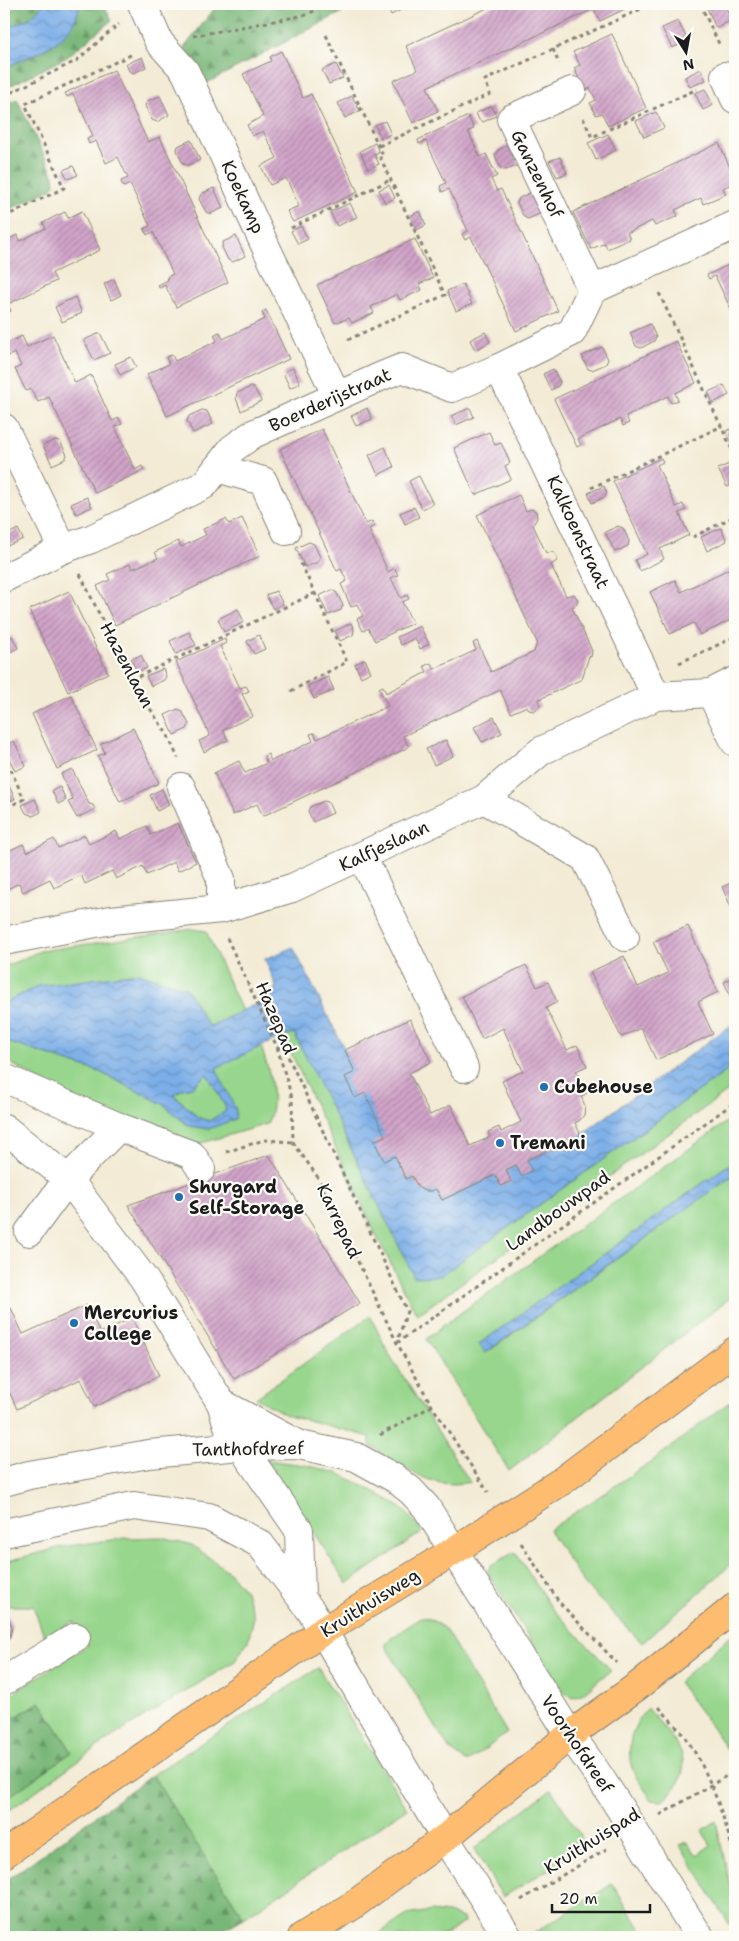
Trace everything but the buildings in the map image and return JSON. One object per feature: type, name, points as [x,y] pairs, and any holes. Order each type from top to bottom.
[{"type":"main road","name":"Kruithuisweg","points":[[4,1854],[324,1631],[562,1481],[735,1351]]},
{"type":"main road","points":[[302,1937],[352,1906],[445,1838],[570,1735],[638,1685],[735,1607]]},
{"type":"street","name":"Koekamp","points":[[142,4],[160,42],[185,71],[263,241],[338,396]]},
{"type":"street","name":"Ganzenhof","points":[[572,91],[511,119],[592,290]]},
{"type":"street","points":[[592,290],[735,226]]},
{"type":"street","name":"Boerderijstraat","points":[[4,578],[63,549],[91,540],[204,485],[232,449],[253,434],[402,368],[452,388],[500,368],[572,332],[592,290]]},
{"type":"street","name":"Kalkoenstraat","points":[[500,368],[651,687]]},
{"type":"street","points":[[4,428],[63,549]]},
{"type":"street","points":[[217,468],[263,481],[286,531]]},
{"type":"street","name":"Kalfjeslaan","points":[[4,941],[111,920],[221,909],[292,888],[484,799],[541,751],[651,687],[711,693],[735,681]]},
{"type":"street","points":[[711,693],[735,742]]},
{"type":"street","points":[[181,787],[221,879],[221,909]]},
{"type":"street","points":[[484,799],[585,858],[624,937]]},
{"type":"street","points":[[362,856],[464,1068]]},
{"type":"street","points":[[4,1078],[197,1162]]},
{"type":"street","points":[[29,1232],[68,1179],[119,1127]]},
{"type":"street","points":[[4,1128],[68,1179],[144,1279],[221,1403],[229,1429],[299,1530],[301,1596]]},
{"type":"street","points":[[221,1403],[299,1445]]},
{"type":"street","name":"Tanthofdreef","points":[[4,1482],[29,1475],[148,1454],[241,1446],[299,1445],[356,1457],[396,1479],[426,1507],[452,1552]]},
{"type":"street","points":[[4,1533],[134,1506],[209,1517],[260,1544],[301,1596],[324,1631],[445,1838],[501,1927]]},
{"type":"street","name":"Voorhofdreef","points":[[452,1552],[570,1735],[586,1756],[700,1937]]},
{"type":"street","points":[[4,1681],[76,1637]]},
{"type":"path","points":[[4,96],[76,61],[142,4]]},
{"type":"path","points":[[4,217],[64,188],[25,104],[160,42],[306,15],[328,4]]},
{"type":"path","points":[[379,146],[490,94],[484,80],[652,4]]},
{"type":"path","points":[[552,49],[592,136],[730,88],[733,72],[700,4]]},
{"type":"path","points":[[317,354],[445,296],[379,155],[382,153],[379,146],[326,35]]},
{"type":"path","points":[[263,241],[390,180]]},
{"type":"path","points":[[646,266],[735,456]]},
{"type":"path","points":[[563,501],[722,426]]},
{"type":"path","points":[[693,537],[735,516]]},
{"type":"path","points":[[286,531],[347,662],[290,691]]},
{"type":"path","name":"Hazenlaan","points":[[63,549],[74,560],[131,680],[167,734],[183,767],[181,787]]},
{"type":"path","points":[[131,680],[315,593]]},
{"type":"path","points":[[651,687],[735,637]]},
{"type":"path","points":[[4,755],[24,799],[4,809]]},
{"type":"path","name":"Hazepad","points":[[221,909],[227,938],[277,1048],[292,1098],[293,1142]]},
{"type":"path","points":[[277,1048],[285,1050],[407,1310],[397,1343]]},
{"type":"path","name":"Landbouwpad","points":[[397,1343],[735,1102]]},
{"type":"path","points":[[197,1162],[264,1140],[293,1142]]},
{"type":"path","name":"Karrepad","points":[[293,1142],[317,1176],[397,1343],[432,1406],[503,1519],[559,1602],[638,1685],[689,1743],[710,1785]]},
{"type":"path","points":[[356,1457],[374,1438],[432,1406]]},
{"type":"path","name":"Kruithuispad","points":[[501,1927],[634,1831],[735,1771]]},
{"type":"path","points":[[710,1785],[725,1819],[735,1858]]},
{"type":"green space","points":[[4,4],[44,4],[30,18],[4,30]]},
{"type":"green space","points":[[80,4],[103,4],[112,20],[67,57],[4,89],[4,68],[41,52],[61,38],[70,29]]},
{"type":"green space","points":[[218,4],[358,4],[203,85],[184,48]]},
{"type":"green space","points":[[17,99],[54,176],[55,185],[51,189],[4,212],[4,105]]},
{"type":"green space","points":[[193,929],[206,931],[242,1011],[208,1027],[186,988],[38,986],[4,1003],[4,967],[40,951]]},
{"type":"green space","points":[[294,1033],[440,1276],[735,1065],[735,1086],[417,1315],[377,1237],[283,1036]]},
{"type":"green space","points":[[4,1041],[100,1072],[163,1104],[189,1126],[235,1119],[215,1068],[261,1046],[271,1085],[271,1114],[267,1124],[195,1145],[61,1093],[4,1059]]},
{"type":"green space","points":[[207,1074],[226,1106],[226,1111],[209,1121],[199,1118],[174,1095],[182,1089],[192,1087]]},
{"type":"green space","points":[[735,1116],[735,1160],[480,1344],[486,1353],[735,1174],[735,1294],[509,1471],[426,1339]]},
{"type":"green space","points":[[370,1316],[389,1354],[470,1482],[455,1484],[429,1480],[406,1469],[370,1446],[370,1437],[285,1414],[256,1398]]},
{"type":"green space","points":[[735,1398],[735,1561],[642,1643],[585,1585],[549,1530],[655,1459]]},
{"type":"green space","points":[[266,1460],[306,1465],[340,1474],[403,1509],[422,1532],[347,1584]]},
{"type":"green space","points":[[162,1537],[192,1545],[229,1572],[246,1592],[254,1617],[248,1641],[235,1661],[104,1742],[4,1814],[4,1800],[72,1752],[40,1702],[4,1724],[4,1699],[88,1645],[74,1621],[45,1638],[33,1606],[4,1606],[4,1562],[62,1547],[126,1538]]},
{"type":"green space","points":[[515,1552],[551,1607],[611,1670],[582,1694],[573,1697],[564,1693],[489,1575],[488,1570],[491,1565]]},
{"type":"green space","points":[[421,1617],[429,1618],[445,1629],[507,1733],[469,1761],[466,1761],[450,1750],[386,1647],[386,1642]]},
{"type":"green space","points":[[735,1632],[735,1746],[728,1752],[678,1682]]},
{"type":"green space","points":[[318,1668],[407,1808],[244,1918],[152,1775]]},
{"type":"green space","points":[[40,1702],[72,1752],[4,1800],[4,1724]]},
{"type":"green space","points":[[648,1708],[676,1743],[683,1760],[680,1780],[672,1792],[662,1801],[652,1800],[640,1784],[631,1765],[631,1738],[642,1714]]},
{"type":"green space","points":[[152,1775],[244,1918],[210,1937],[4,1937],[4,1882]]},
{"type":"green space","points":[[551,1789],[587,1846],[503,1897],[474,1849]]},
{"type":"green space","points":[[716,1821],[728,1876],[735,1898],[735,1933],[680,1845],[687,1842],[697,1855],[711,1845],[702,1831]]},
{"type":"green space","points":[[612,1884],[646,1937],[528,1937]]},
{"type":"green space","points":[[431,1911],[448,1913],[463,1918],[464,1922],[452,1931],[437,1937],[374,1937],[407,1915]]},
{"type":"water","points":[[44,4],[80,4],[76,18],[62,38],[41,52],[4,68],[4,30],[30,18]]},
{"type":"water","points":[[293,947],[406,1178],[412,1176],[421,1189],[432,1191],[436,1189],[442,1200],[581,1135],[735,1022],[735,1065],[440,1276],[414,1277],[294,1033],[283,1036],[216,1068],[236,1110],[235,1119],[209,1129],[189,1126],[163,1104],[100,1072],[4,1041],[4,1003],[38,986],[138,973],[186,988],[209,1027],[272,996],[276,986],[265,959]],"holes":[[[207,1074],[226,1111],[209,1121],[199,1118],[174,1095],[182,1089],[192,1087]]]},
{"type":"water","points":[[735,1160],[735,1174],[485,1353],[479,1344]]},
{"type":"place","name":"Cubehouse","points":[[544,1087]]},
{"type":"place","name":"Tremani","points":[[500,1143]]},
{"type":"place","name":"Shurgard Self-Storage","points":[[179,1197]]},
{"type":"place","name":"Mercurius College","points":[[74,1323]]}]
